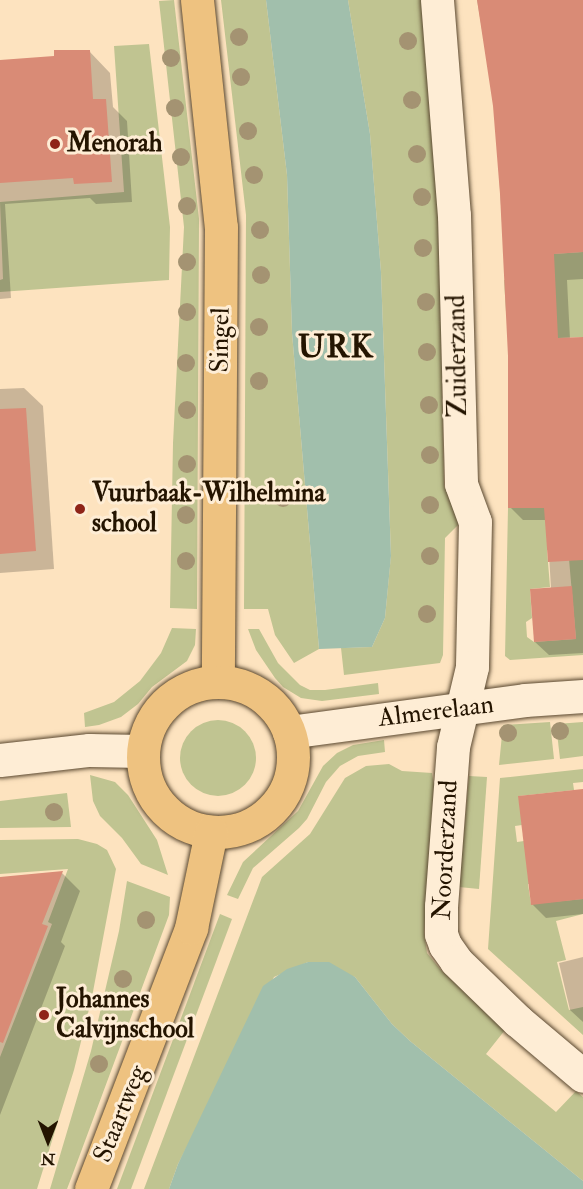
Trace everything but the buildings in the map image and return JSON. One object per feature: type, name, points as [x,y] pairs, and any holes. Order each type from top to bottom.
[{"type":"main road","name":"Singel","points":[[197,0],[221,227],[218,682]]},
{"type":"main road","points":[[218,682],[234,683],[263,697],[274,706],[289,732],[293,752],[292,771],[283,795],[256,822],[238,830],[211,832],[177,821],[163,809],[152,794],[144,771],[142,751],[152,720],[171,697],[193,686],[218,682]]},
{"type":"main road","name":"Staartweg","points":[[91,1189],[191,928],[211,832]]},
{"type":"street","name":"Zuiderzand","points":[[437,0],[454,215],[461,484],[475,522],[472,667],[462,709]]},
{"type":"street","name":"Almerelaan","points":[[289,732],[462,709],[583,696]]},
{"type":"street","name":"Noorderzand","points":[[462,709],[453,747],[441,933],[445,945],[456,961],[511,1014],[583,1076]]},
{"type":"street","points":[[0,760],[89,750],[142,751]]},
{"type":"green space","points":[[174,0],[199,219],[197,609],[170,608],[173,443],[184,227],[159,1]]},
{"type":"green space","points":[[221,0],[266,0],[287,175],[292,333],[319,649],[294,663],[275,635],[268,609],[244,609],[246,215]]},
{"type":"green space","points":[[348,0],[422,0],[439,212],[444,486],[458,517],[458,525],[445,538],[443,655],[440,663],[344,675],[341,648],[372,647],[385,618],[391,555],[381,272],[370,134]]},
{"type":"green space","points":[[149,44],[170,227],[169,280],[0,292],[0,280],[3,279],[0,202],[124,192],[114,46]]},
{"type":"green space","points":[[583,252],[583,337],[558,338],[506,312],[504,280],[554,278],[553,254]]},
{"type":"green space","points":[[508,508],[557,508],[583,560],[583,655],[510,660],[505,656]],"holes":[[[568,548],[576,639],[534,642],[527,637],[526,622],[532,618],[530,589],[550,587],[547,550]]]},
{"type":"green space","points":[[172,628],[196,629],[195,645],[187,661],[152,687],[138,704],[121,717],[99,725],[85,727],[84,713],[114,702],[140,681],[161,653]]},
{"type":"green space","points":[[248,629],[259,629],[278,663],[300,685],[310,690],[378,683],[379,694],[322,701],[301,698],[283,687],[275,678],[256,650]]},
{"type":"green space","points":[[211,720],[225,720],[239,726],[250,737],[256,751],[253,773],[245,785],[225,796],[211,796],[197,790],[186,779],[180,765],[180,751],[186,737],[197,726]]},
{"type":"green space","points":[[550,722],[554,759],[499,765],[503,725]]},
{"type":"green space","points":[[583,722],[583,756],[560,759],[556,724]]},
{"type":"green space","points":[[384,740],[385,752],[358,756],[340,766],[326,782],[307,819],[253,868],[238,899],[227,895],[243,862],[298,811],[323,766],[337,753],[353,745]]},
{"type":"green space","points":[[389,764],[402,771],[432,773],[434,785],[424,932],[427,953],[440,969],[505,1030],[486,1054],[556,1112],[576,1091],[583,1097],[583,1181],[410,1041],[392,1024],[355,977],[308,962],[274,977],[178,1164],[169,1189],[144,1189],[262,877],[310,834],[345,778],[366,766]]},
{"type":"green space","points":[[583,769],[583,782],[573,783],[574,790],[519,796],[522,825],[515,826],[517,842],[524,841],[550,882],[528,884],[531,904],[583,899],[583,914],[556,921],[566,960],[557,962],[569,1010],[583,1007],[583,1035],[488,949],[500,778]]},
{"type":"green space","points":[[90,775],[115,782],[128,795],[157,840],[168,875],[141,864],[122,838],[100,816],[93,801]]},
{"type":"green space","points":[[469,776],[487,777],[479,889],[459,887]]},
{"type":"green space","points":[[67,793],[71,827],[0,828],[0,801]]},
{"type":"green space","name":"Johannes Calvijnschool","points":[[78,839],[97,844],[107,850],[116,869],[92,997],[74,1070],[37,1189],[0,1189],[0,1057],[52,924],[48,922],[68,869],[0,874],[0,840]]},
{"type":"green space","points":[[127,881],[170,897],[169,915],[67,1189],[50,1189],[91,1051],[119,931]]},
{"type":"green space","points":[[220,914],[232,919],[131,1189],[117,1189]]},
{"type":"shaded area","points":[[266,0],[348,0],[370,134],[381,272],[391,556],[385,618],[372,647],[319,649],[292,333],[287,175]]},
{"type":"shaded area","points":[[308,962],[329,962],[355,977],[392,1024],[410,1041],[583,1181],[583,1189],[169,1189],[178,1164],[263,986],[287,969]]},
{"type":"place","name":"Menorah","points":[[55,144]]},
{"type":"place","name":"Vuurbaak-Wilhelmina school","points":[[80,509]]},
{"type":"place","name":"Johannes Calvijnschool","points":[[44,1015]]},
{"type":"district","name":"URK","points":[[336,347]]}]
